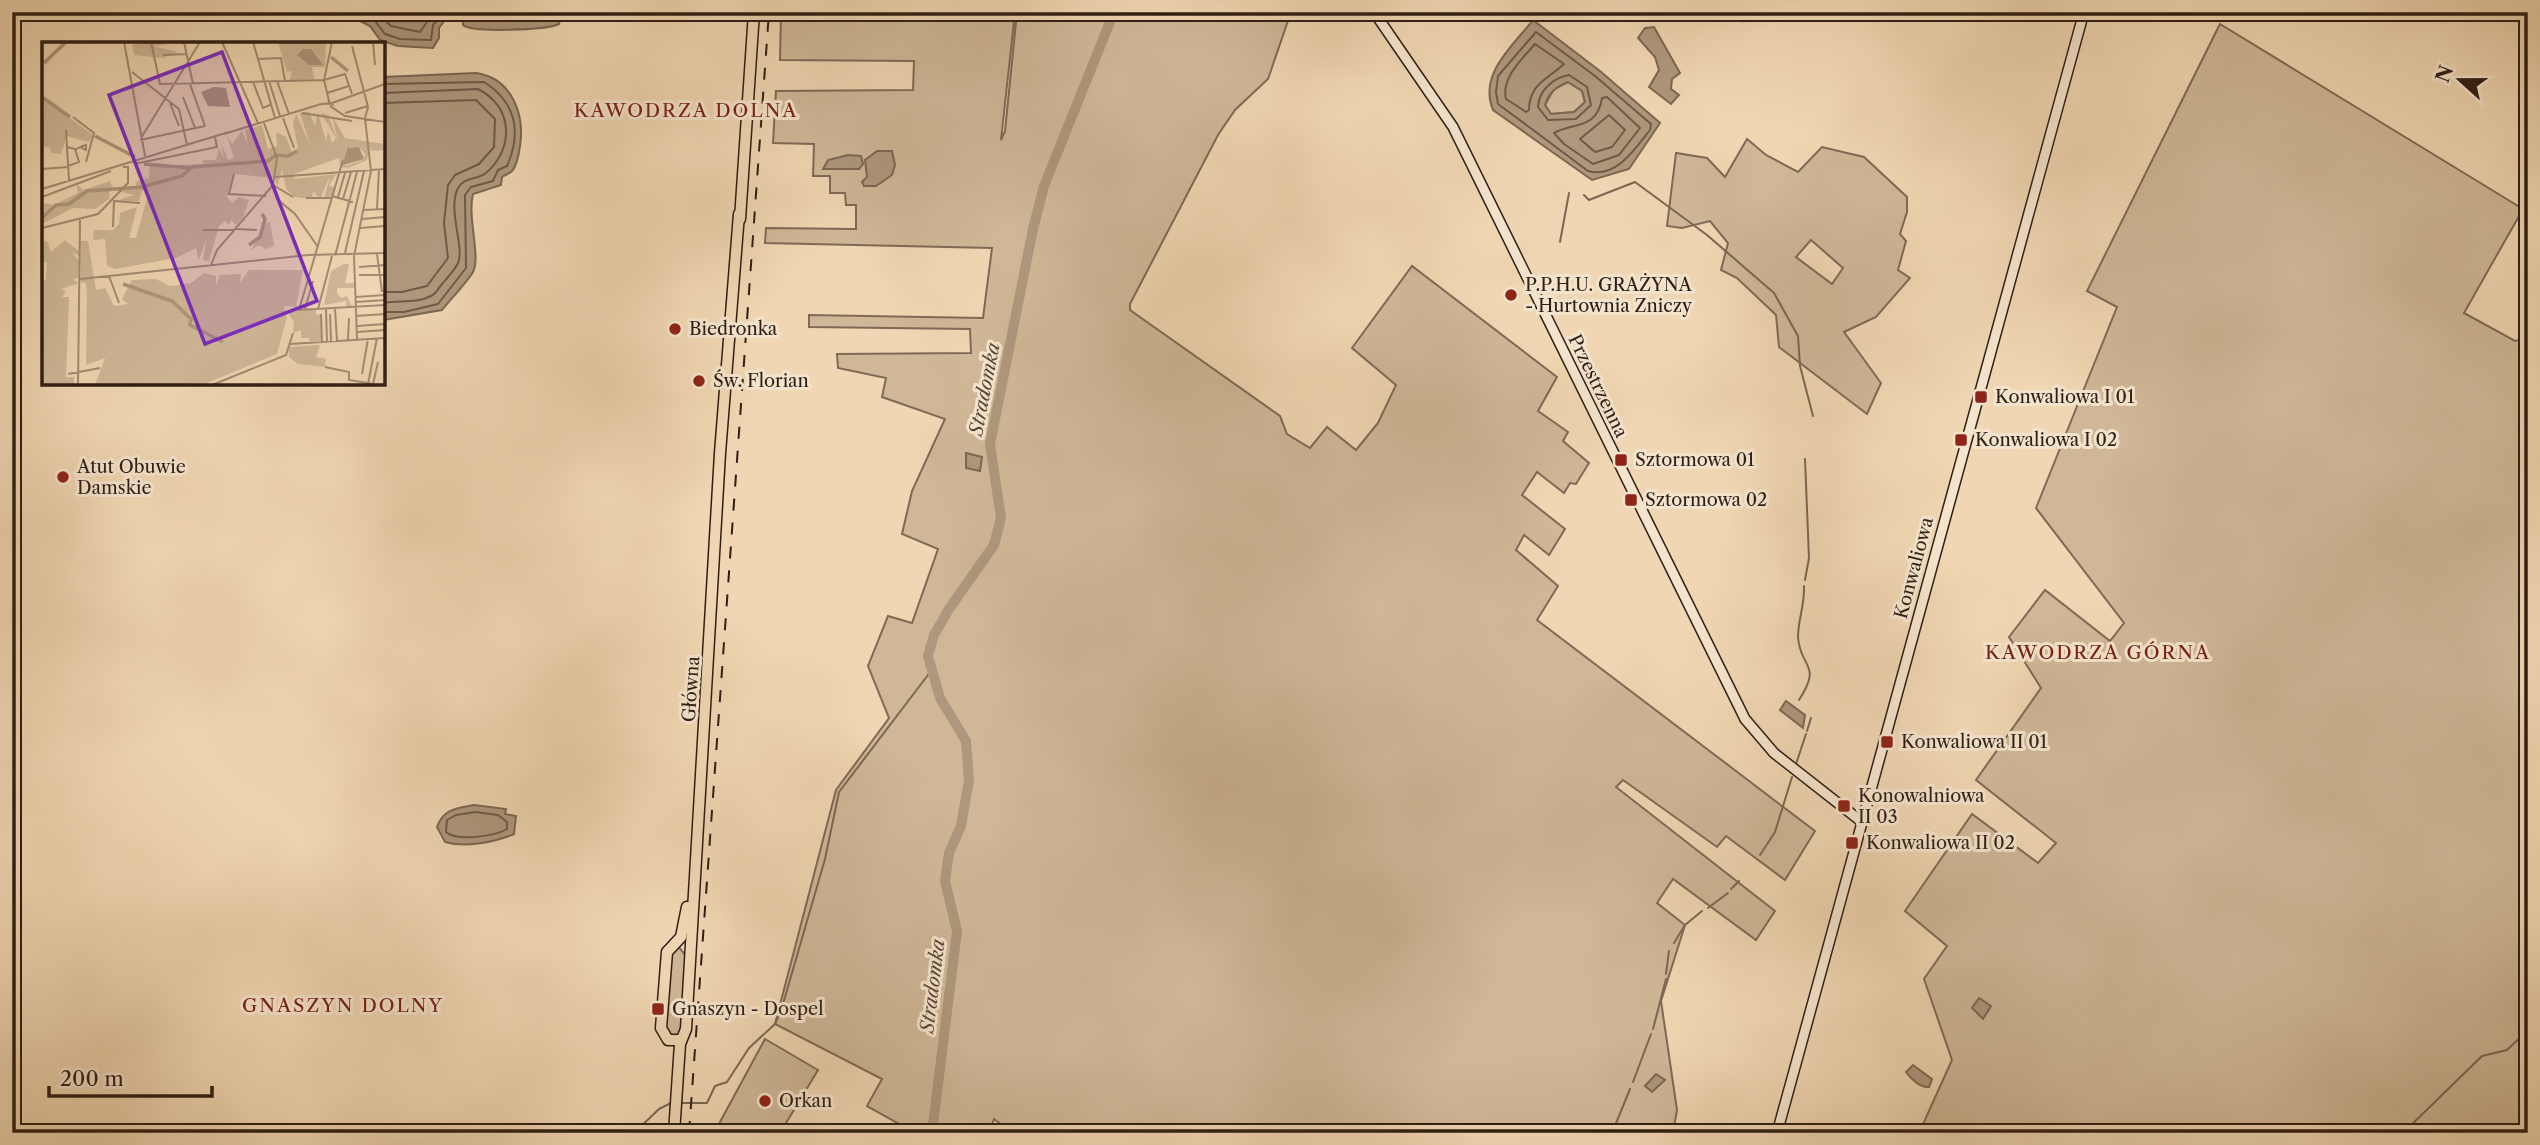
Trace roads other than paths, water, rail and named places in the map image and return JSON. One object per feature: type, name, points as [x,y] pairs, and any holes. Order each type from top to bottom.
[{"type":"main road","name":"Główna","points":[[692,880],[684,925],[677,943],[667,952],[661,1028],[664,1037],[676,1041],[686,1030],[692,880],[720,499],[732,278],[754,12]]},
{"type":"main road","points":[[677,943],[690,954]]},
{"type":"main road","points":[[674,1133],[678,1089],[676,1041]]},
{"type":"street","name":"Przestrzenna","points":[[1374,12],[1453,127],[1745,719],[1774,753],[1861,822]]},
{"type":"street","name":"Konwaliowa","points":[[1777,1133],[2084,12]]},
{"type":"water","points":[[351,12],[451,12],[439,28],[439,38],[433,48],[398,46],[380,40],[370,26],[356,19]]},
{"type":"water","points":[[463,12],[562,12],[559,24],[552,26],[494,30],[463,25]]},
{"type":"water","points":[[1533,20],[1600,71],[1660,123],[1629,169],[1592,180],[1493,110],[1490,84],[1494,73],[1508,50]],"holes":[[[1568,82],[1582,91],[1585,102],[1574,112],[1551,114],[1545,105],[1554,90]]]},
{"type":"water","points":[[1654,27],[1680,73],[1672,79],[1671,89],[1679,95],[1671,104],[1649,87],[1659,70],[1655,57],[1638,38],[1645,28]]},
{"type":"water","points":[[476,73],[488,76],[499,82],[513,100],[518,111],[521,134],[516,163],[511,172],[502,177],[501,185],[473,194],[476,257],[471,276],[442,310],[385,320],[385,77]]},
{"type":"water","points":[[877,151],[892,151],[895,165],[892,175],[876,186],[864,186],[862,182],[867,177],[865,160]]},
{"type":"water","points":[[848,155],[861,156],[863,164],[859,169],[823,169],[828,160]]},
{"type":"water","points":[[966,453],[982,457],[980,471],[966,468]]},
{"type":"water","points":[[1786,701],[1805,715],[1803,728],[1780,710]]},
{"type":"water","points":[[474,805],[506,809],[505,814],[516,816],[514,834],[480,843],[445,842],[437,827],[443,816],[451,810]]},
{"type":"water","points":[[1979,998],[1991,1006],[1983,1019],[1972,1008]]},
{"type":"water","points":[[1913,1065],[1932,1079],[1929,1087],[1919,1085],[1906,1072]]},
{"type":"water","points":[[1656,1074],[1665,1080],[1652,1092],[1645,1086]]},
{"type":"waterway","name":"Stradomka","points":[[932,1133],[957,931],[945,881],[949,853],[961,826],[969,780],[966,741],[940,698],[928,656],[934,635],[949,609],[994,545],[1001,518],[990,444],[1033,229],[1044,186],[1114,12]]},
{"type":"waterway","points":[[1584,195],[1589,200],[1635,182],[1707,235],[1774,293],[1798,336],[1800,366],[1813,416]]},
{"type":"waterway","points":[[1560,242],[1569,193]]},
{"type":"waterway","points":[[1805,459],[1809,558],[1805,580]]},
{"type":"waterway","points":[[1799,700],[1806,688],[1810,672],[1798,637],[1804,586]]},
{"type":"waterway","points":[[680,1103],[707,1103],[715,1086],[727,1082],[749,1048],[775,1024],[825,859],[839,792],[931,671]]},
{"type":"waterway","points":[[1807,731],[1811,718]]},
{"type":"waterway","points":[[1796,764],[1806,734]]},
{"type":"waterway","points":[[1760,855],[1775,832],[1792,777]]},
{"type":"waterway","points":[[1731,889],[1739,881]]},
{"type":"waterway","points":[[1708,908],[1728,893]]},
{"type":"waterway","points":[[1674,943],[1685,925],[1702,911]]},
{"type":"waterway","points":[[1666,974],[1669,951]]},
{"type":"waterway","points":[[1653,1029],[1666,979]]},
{"type":"waterway","points":[[2403,1133],[2482,1056],[2507,1050],[2528,1030]]},
{"type":"waterway","points":[[1633,1082],[1651,1034]]},
{"type":"waterway","points":[[1612,1133],[1630,1089]]},
{"type":"waterway","points":[[634,1133],[659,1109],[671,1103]]},
{"type":"railway","points":[[689,1133],[769,12]]},
{"type":"place","name":"P.P.H.U. GRAŻYNA - Hurtownia Zniczy","points":[[1511,295]]},
{"type":"place","name":"Biedronka","points":[[675,329]]},
{"type":"place","name":"Św. Florian","points":[[699,381]]},
{"type":"place","name":"Konwaliowa I 01","points":[[1981,397]]},
{"type":"place","name":"Konwaliowa I 02","points":[[1961,440]]},
{"type":"place","name":"Sztormowa 01","points":[[1621,460]]},
{"type":"place","name":"Atut Obuwie Damskie","points":[[63,477]]},
{"type":"place","name":"Sztormowa 02","points":[[1631,500]]},
{"type":"place","name":"Konwaliowa II 01","points":[[1887,742]]},
{"type":"place","name":"Konowalniowa II 03","points":[[1844,806]]},
{"type":"place","name":"Konwaliowa II 02","points":[[1852,843]]},
{"type":"place","name":"Gnaszyn - Dospel","points":[[658,1009]]},
{"type":"place","name":"Orkan","points":[[765,1101]]},
{"type":"district","name":"KAWODRZA DOLNA","points":[[686,110]]},
{"type":"district","name":"KAWODRZA GÓRNA","points":[[2098,652]]},
{"type":"district","name":"GNASZYN DOLNY","points":[[343,1005]]}]
